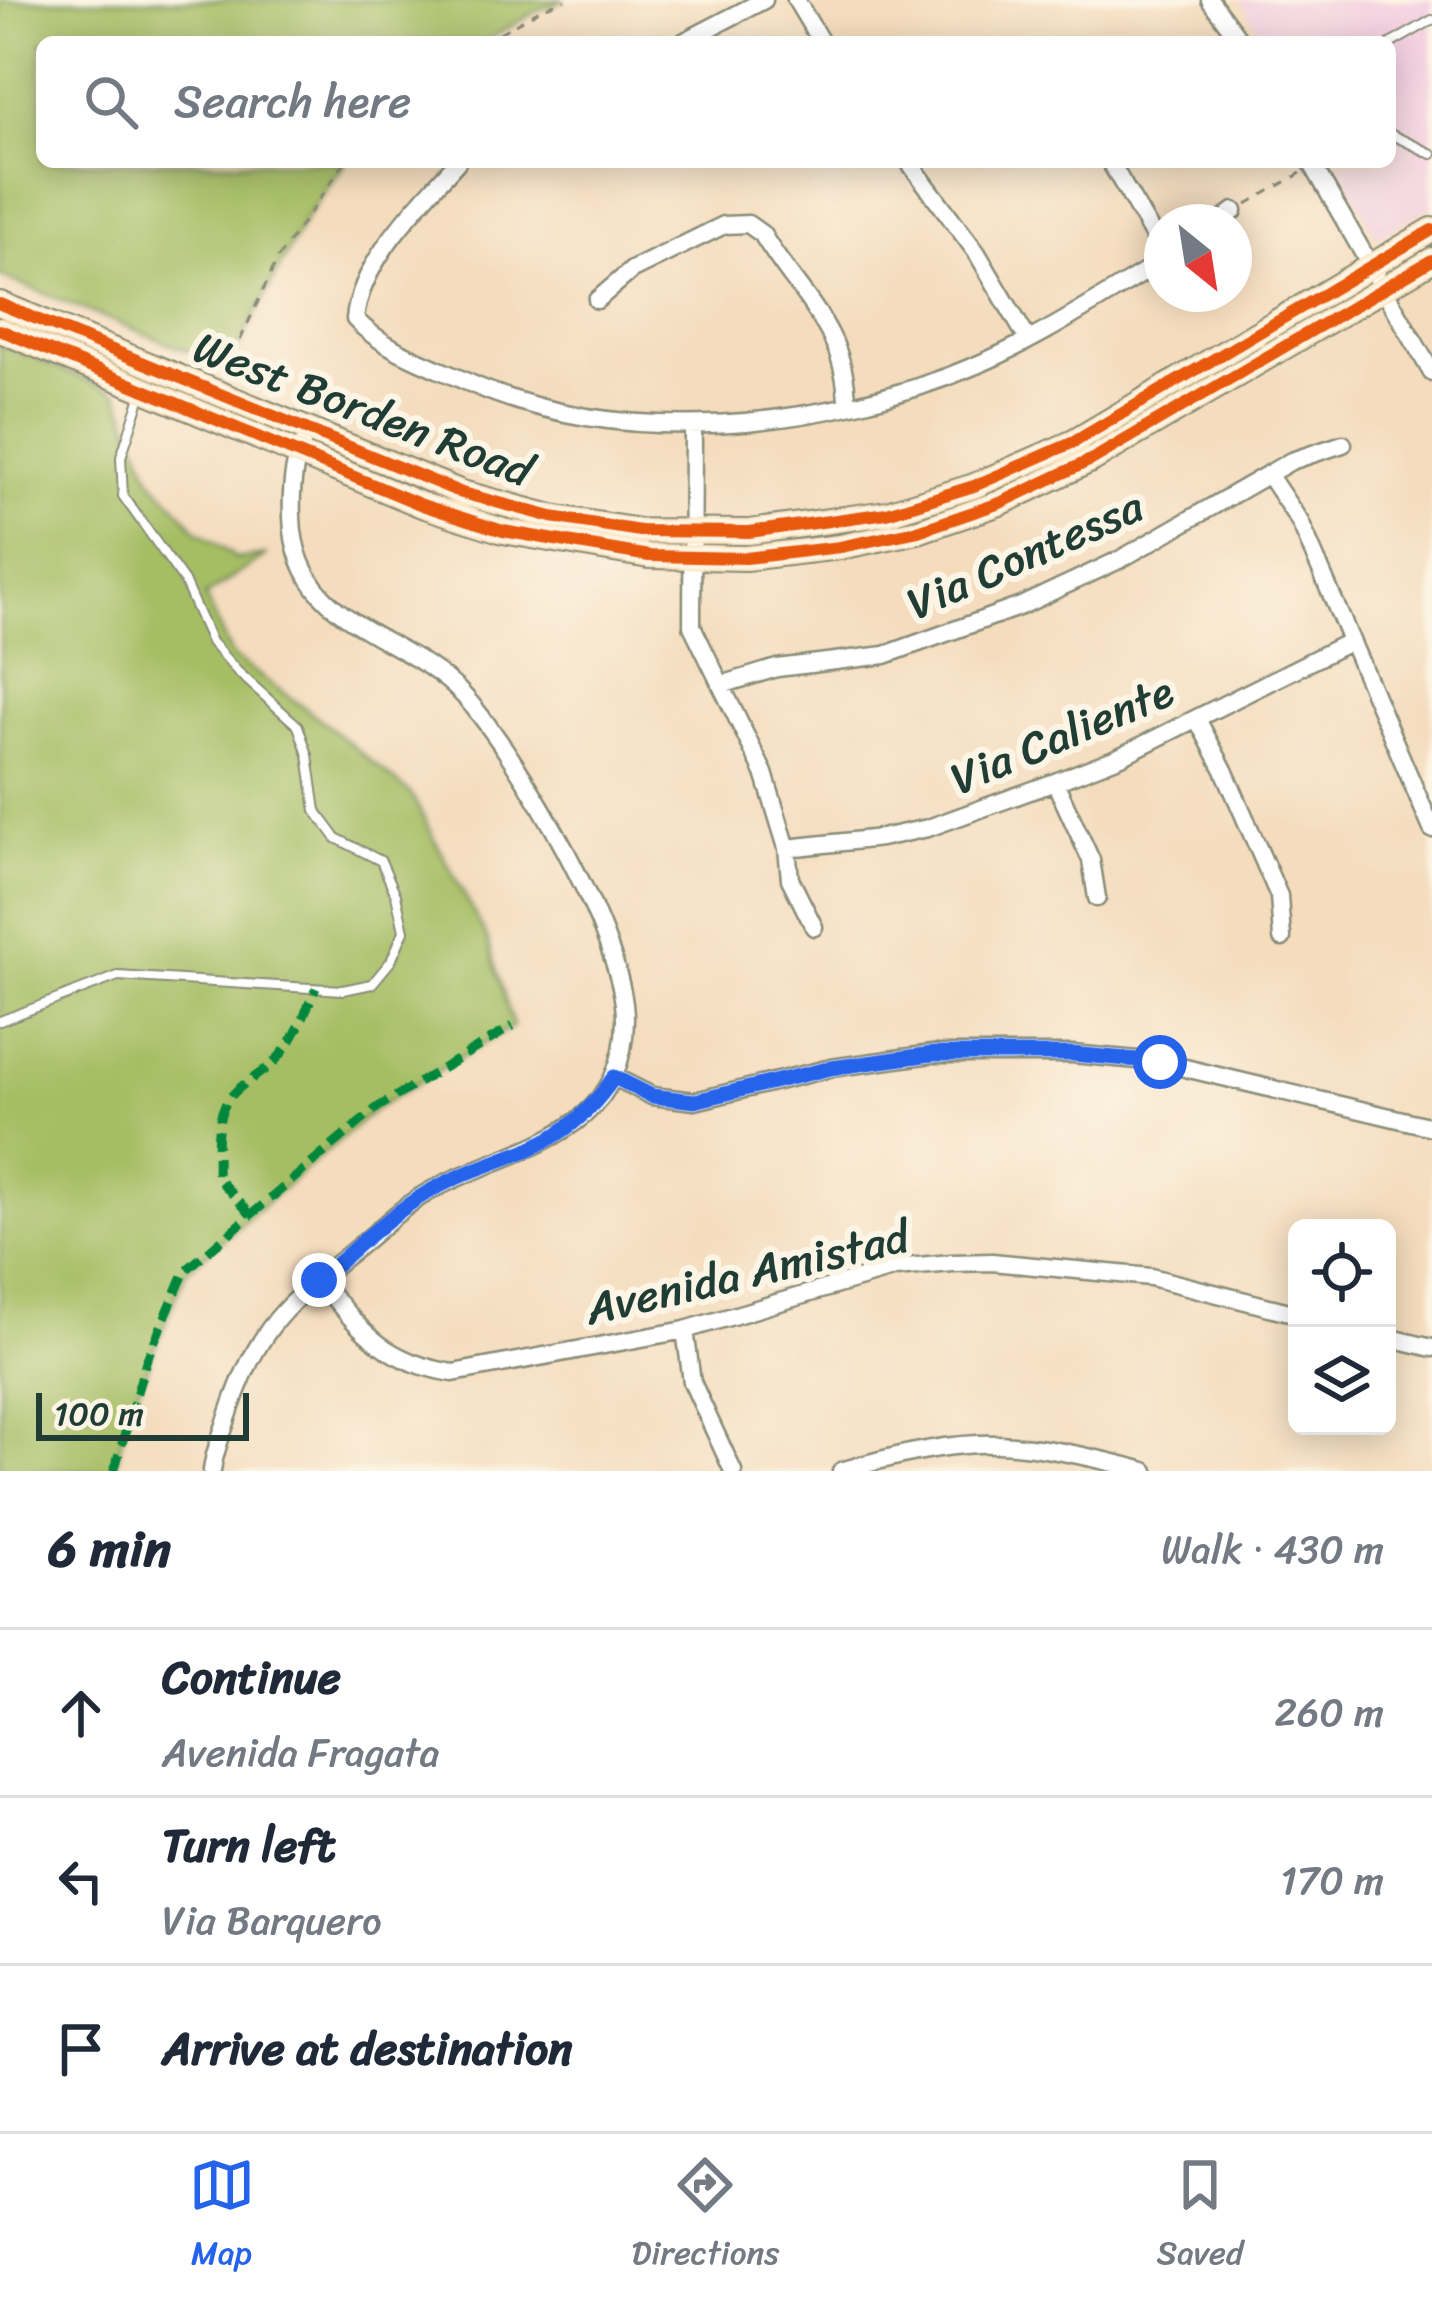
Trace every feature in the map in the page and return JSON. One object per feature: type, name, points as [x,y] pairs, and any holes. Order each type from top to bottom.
[{"type":"main road","name":"West Borden Road","points":[[0,304],[215,393],[422,505],[503,532],[575,547],[695,546],[746,558],[840,547],[918,531],[1000,503],[1093,459],[1378,276],[1432,230]]},
{"type":"main road","name":"West Borden Road","points":[[1378,276],[1432,260]]},
{"type":"main road","name":"West Borden Road","points":[[0,330],[143,389],[303,443]]},
{"type":"street","points":[[695,36],[764,0]]},
{"type":"street","points":[[796,0],[817,36]]},
{"type":"street","points":[[1210,0],[1236,36]]},
{"type":"street","points":[[452,168],[381,256],[357,298],[355,319],[374,340],[500,397],[602,418],[693,427],[894,395],[980,364],[1144,272]]},
{"type":"street","points":[[913,168],[977,253],[1028,340]]},
{"type":"street","points":[[1114,168],[1144,220]]},
{"type":"street","points":[[1314,168],[1432,373]]},
{"type":"street","points":[[597,300],[632,270],[724,225],[748,224],[762,234],[828,323],[846,372],[847,404]]},
{"type":"street","points":[[693,427],[692,626],[764,773],[787,848],[790,879],[814,927]]},
{"type":"street","points":[[212,1471],[249,1357],[271,1323],[419,1198],[546,1143],[575,1124],[614,1077],[626,1017],[618,980],[584,886],[563,844],[464,696],[437,673],[333,610],[311,585],[294,550],[292,513],[303,443]]},
{"type":"street","name":"Via Contessa","points":[[721,685],[778,668],[884,656],[1021,605],[1121,560],[1291,461],[1343,444]]},
{"type":"street","points":[[1268,474],[1300,522],[1431,823]]},
{"type":"street","name":"Via Caliente","points":[[787,848],[928,829],[1119,757],[1349,642]]},
{"type":"street","points":[[1197,719],[1279,896],[1282,938]]},
{"type":"street","points":[[1055,782],[1090,860],[1097,898]]},
{"type":"street","points":[[614,1077],[652,1096],[695,1101],[831,1068],[932,1054],[1072,1054],[1160,1062],[1432,1127]]},
{"type":"street","name":"Avenida Amistad","points":[[319,1280],[364,1334],[392,1356],[419,1368],[453,1373],[685,1330],[895,1268],[992,1262],[1151,1277],[1288,1312]]},
{"type":"street","points":[[685,1330],[692,1382],[734,1471]]},
{"type":"street","points":[[1396,1339],[1432,1348]]},
{"type":"street","points":[[841,1471],[892,1456],[981,1444],[1102,1459],[1144,1471]]},
{"type":"lane","points":[[1396,41],[1432,20]]},
{"type":"lane","points":[[1396,137],[1432,154]]},
{"type":"lane","points":[[0,1021],[118,976],[344,990],[372,984],[391,961],[404,931],[396,895],[381,861],[336,838],[316,812],[308,755],[298,726],[211,642],[184,581],[123,496],[121,457],[143,389]]},
{"type":"path","points":[[495,36],[565,0]]},
{"type":"path","points":[[215,393],[278,257],[341,168]]},
{"type":"path","points":[[1247,204],[1305,168]]},
{"type":"shaded area","points":[[1240,0],[1432,0],[1432,206],[1377,237],[1340,168],[1396,168],[1396,36],[1263,36]]},
{"type":"green space","points":[[0,0],[565,0],[494,36],[36,36],[36,168],[342,168],[305,219],[228,367],[0,276]]},
{"type":"green space","points":[[0,344],[118,393],[151,478],[197,530],[237,559],[267,555],[205,596],[232,656],[316,716],[411,794],[487,938],[513,1026],[378,1107],[186,1271],[129,1412],[114,1471],[0,1471]]},
{"type":"marked path","points":[[251,1215],[217,1177],[220,1119],[231,1096],[289,1044],[316,988]]},
{"type":"marked path","points":[[114,1471],[146,1361],[185,1271],[378,1107],[513,1026]]},
{"type":"cycle path","points":[[0,304],[462,493],[552,517],[640,531],[749,532],[887,513],[974,486],[1074,442],[1432,230]]},
{"type":"cycle path","points":[[0,330],[422,505],[503,531],[649,556],[746,558],[840,547],[918,531],[1000,503],[1093,459],[1432,260]]},
{"type":"route","points":[[319,1280],[419,1198],[546,1143],[575,1124],[614,1077],[652,1096],[695,1101],[831,1068],[932,1054],[1072,1054],[1160,1062]]}]
